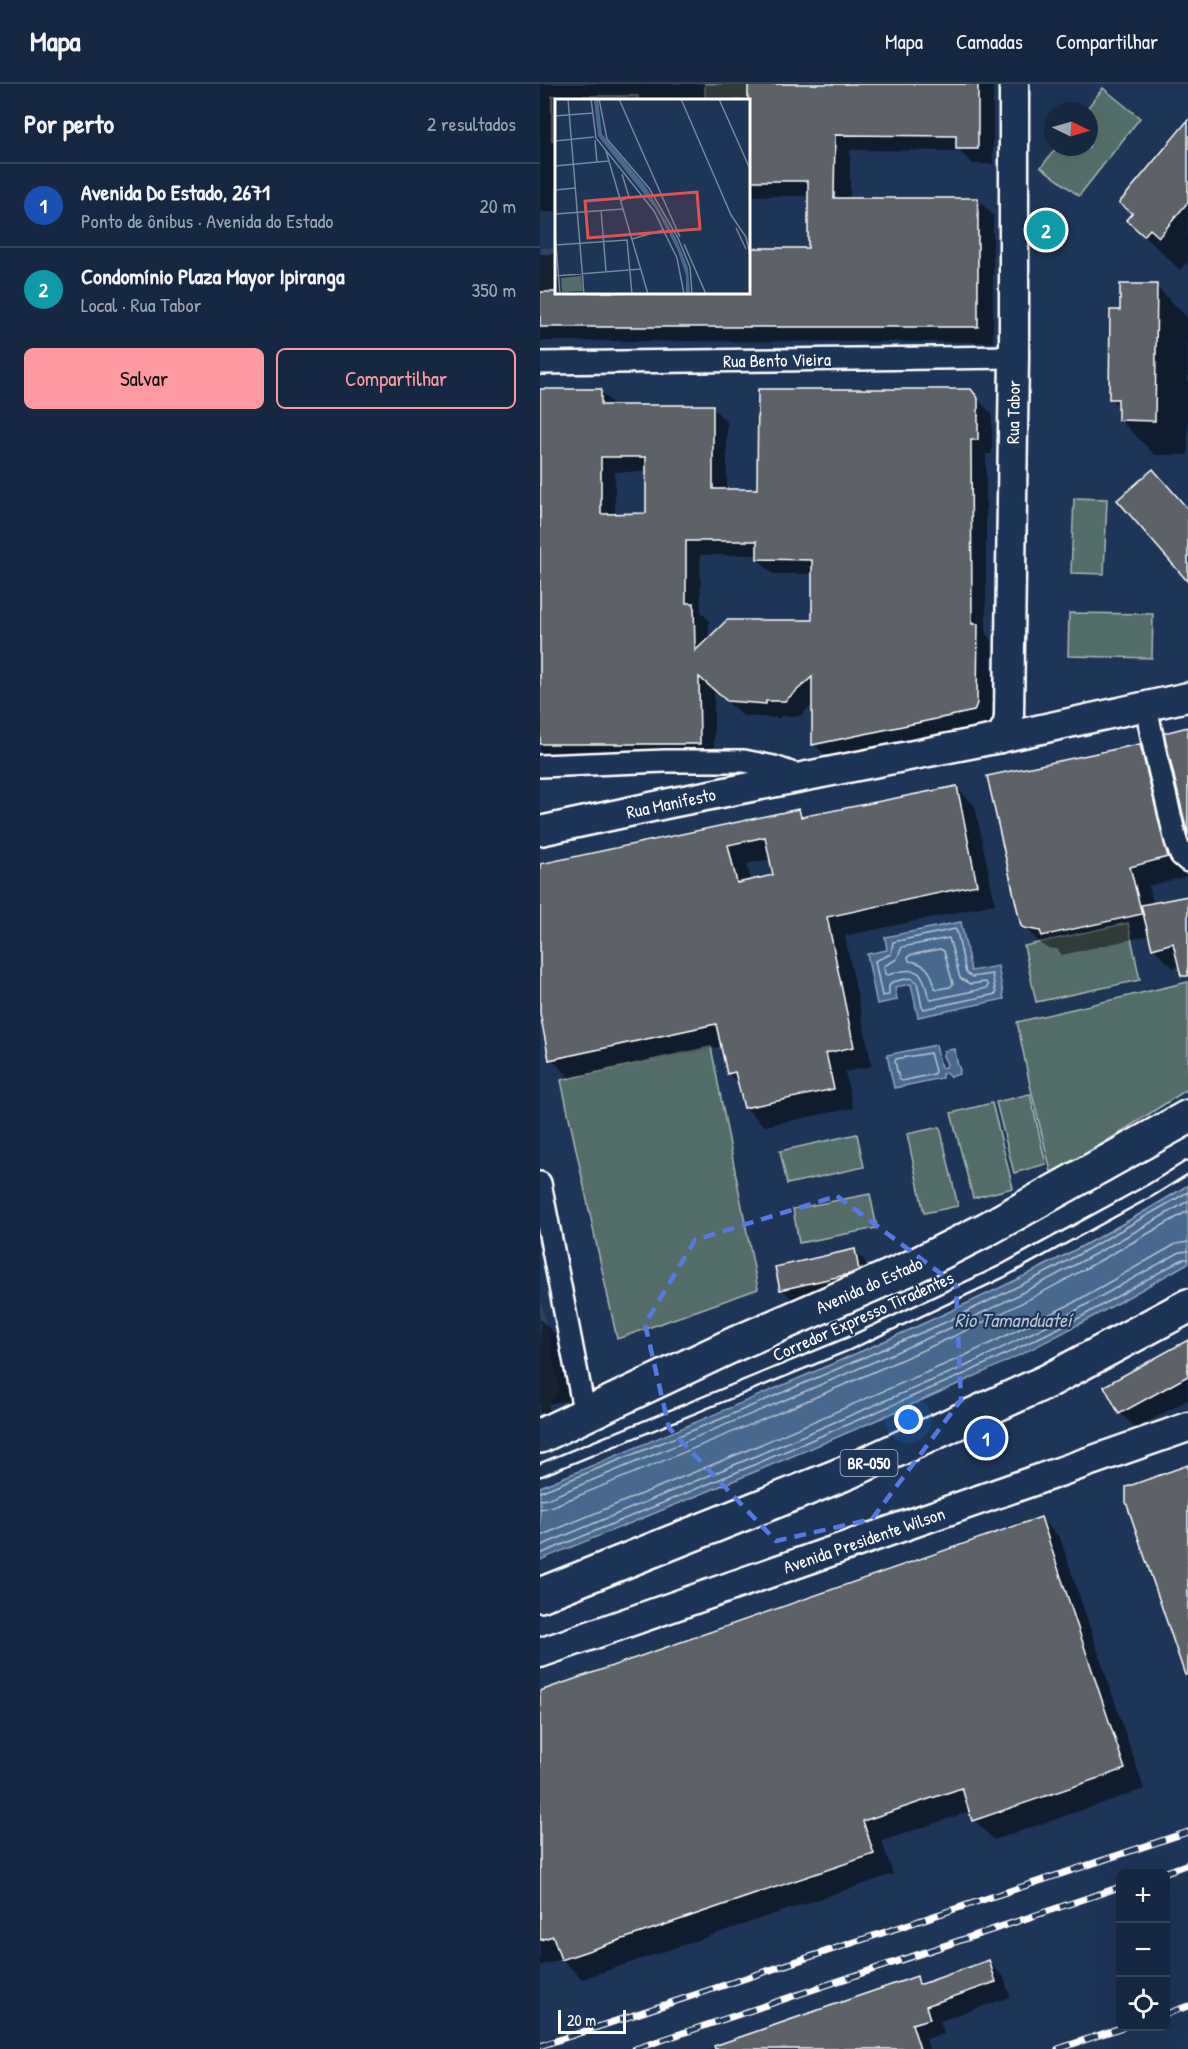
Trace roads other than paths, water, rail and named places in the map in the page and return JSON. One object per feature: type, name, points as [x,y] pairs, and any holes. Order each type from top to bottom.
[{"type":"highway","name":"Avenida do Estado","points":[[540,1436],[737,1343],[910,1268],[1018,1212],[1188,1117]]},
{"type":"highway","name":"BR-050","points":[[540,1595],[848,1472],[1048,1381],[1188,1306]]},
{"type":"main road","name":"Rua Tabor","points":[[1000,738],[1008,724],[1009,707],[1014,357],[1014,84]]},
{"type":"main road","name":"Rua Manifesto","points":[[540,831],[1000,738],[1188,697]]},
{"type":"main road","points":[[1009,707],[1028,720],[1051,726]]},
{"type":"main road","name":"Avenida Presidente Wilson","points":[[540,1653],[1188,1427]]},
{"type":"street","name":"Rua Bento Vieira","points":[[540,363],[1014,357]]},
{"type":"street","points":[[1146,705],[1176,841],[1181,855],[1188,861]]},
{"type":"street","name":"Rua Manifesto","points":[[540,766],[665,761],[744,761],[774,767],[802,777]]},
{"type":"street","points":[[540,1183],[585,1415]]},
{"type":"lane","name":"Corredor Expresso Tiradentes","points":[[540,1470],[848,1344],[1000,1272],[1151,1190],[1188,1167]]},
{"type":"water","points":[[961,922],[971,971],[998,966],[1004,999],[918,1017],[911,984],[895,987],[897,1000],[877,1004],[867,954],[887,950],[885,937]]},
{"type":"water","points":[[936,1045],[941,1068],[946,1067],[947,1064],[943,1056],[944,1051],[955,1049],[959,1074],[951,1077],[946,1073],[942,1074],[942,1078],[894,1088],[887,1055]]},
{"type":"water","name":"Rio Tamanduateí","points":[[1188,1185],[1188,1263],[1081,1323],[971,1378],[810,1449],[540,1560],[540,1487],[796,1380],[968,1303],[1058,1259]]},
{"type":"railway","points":[[540,2046],[1188,1832]]},
{"type":"railway","points":[[1170,1871],[1188,1864]]},
{"type":"railway","points":[[635,2049],[1116,1888]]},
{"type":"railway","points":[[1170,2013],[1188,2006]]},
{"type":"railway","points":[[1058,2049],[1116,2029]]},
{"type":"place","name":"Condomínio Plaza Mayor Ipiranga","points":[[1046,230]]},
{"type":"place","name":"Avenida Do Estado, 2671","points":[[986,1438]]}]
